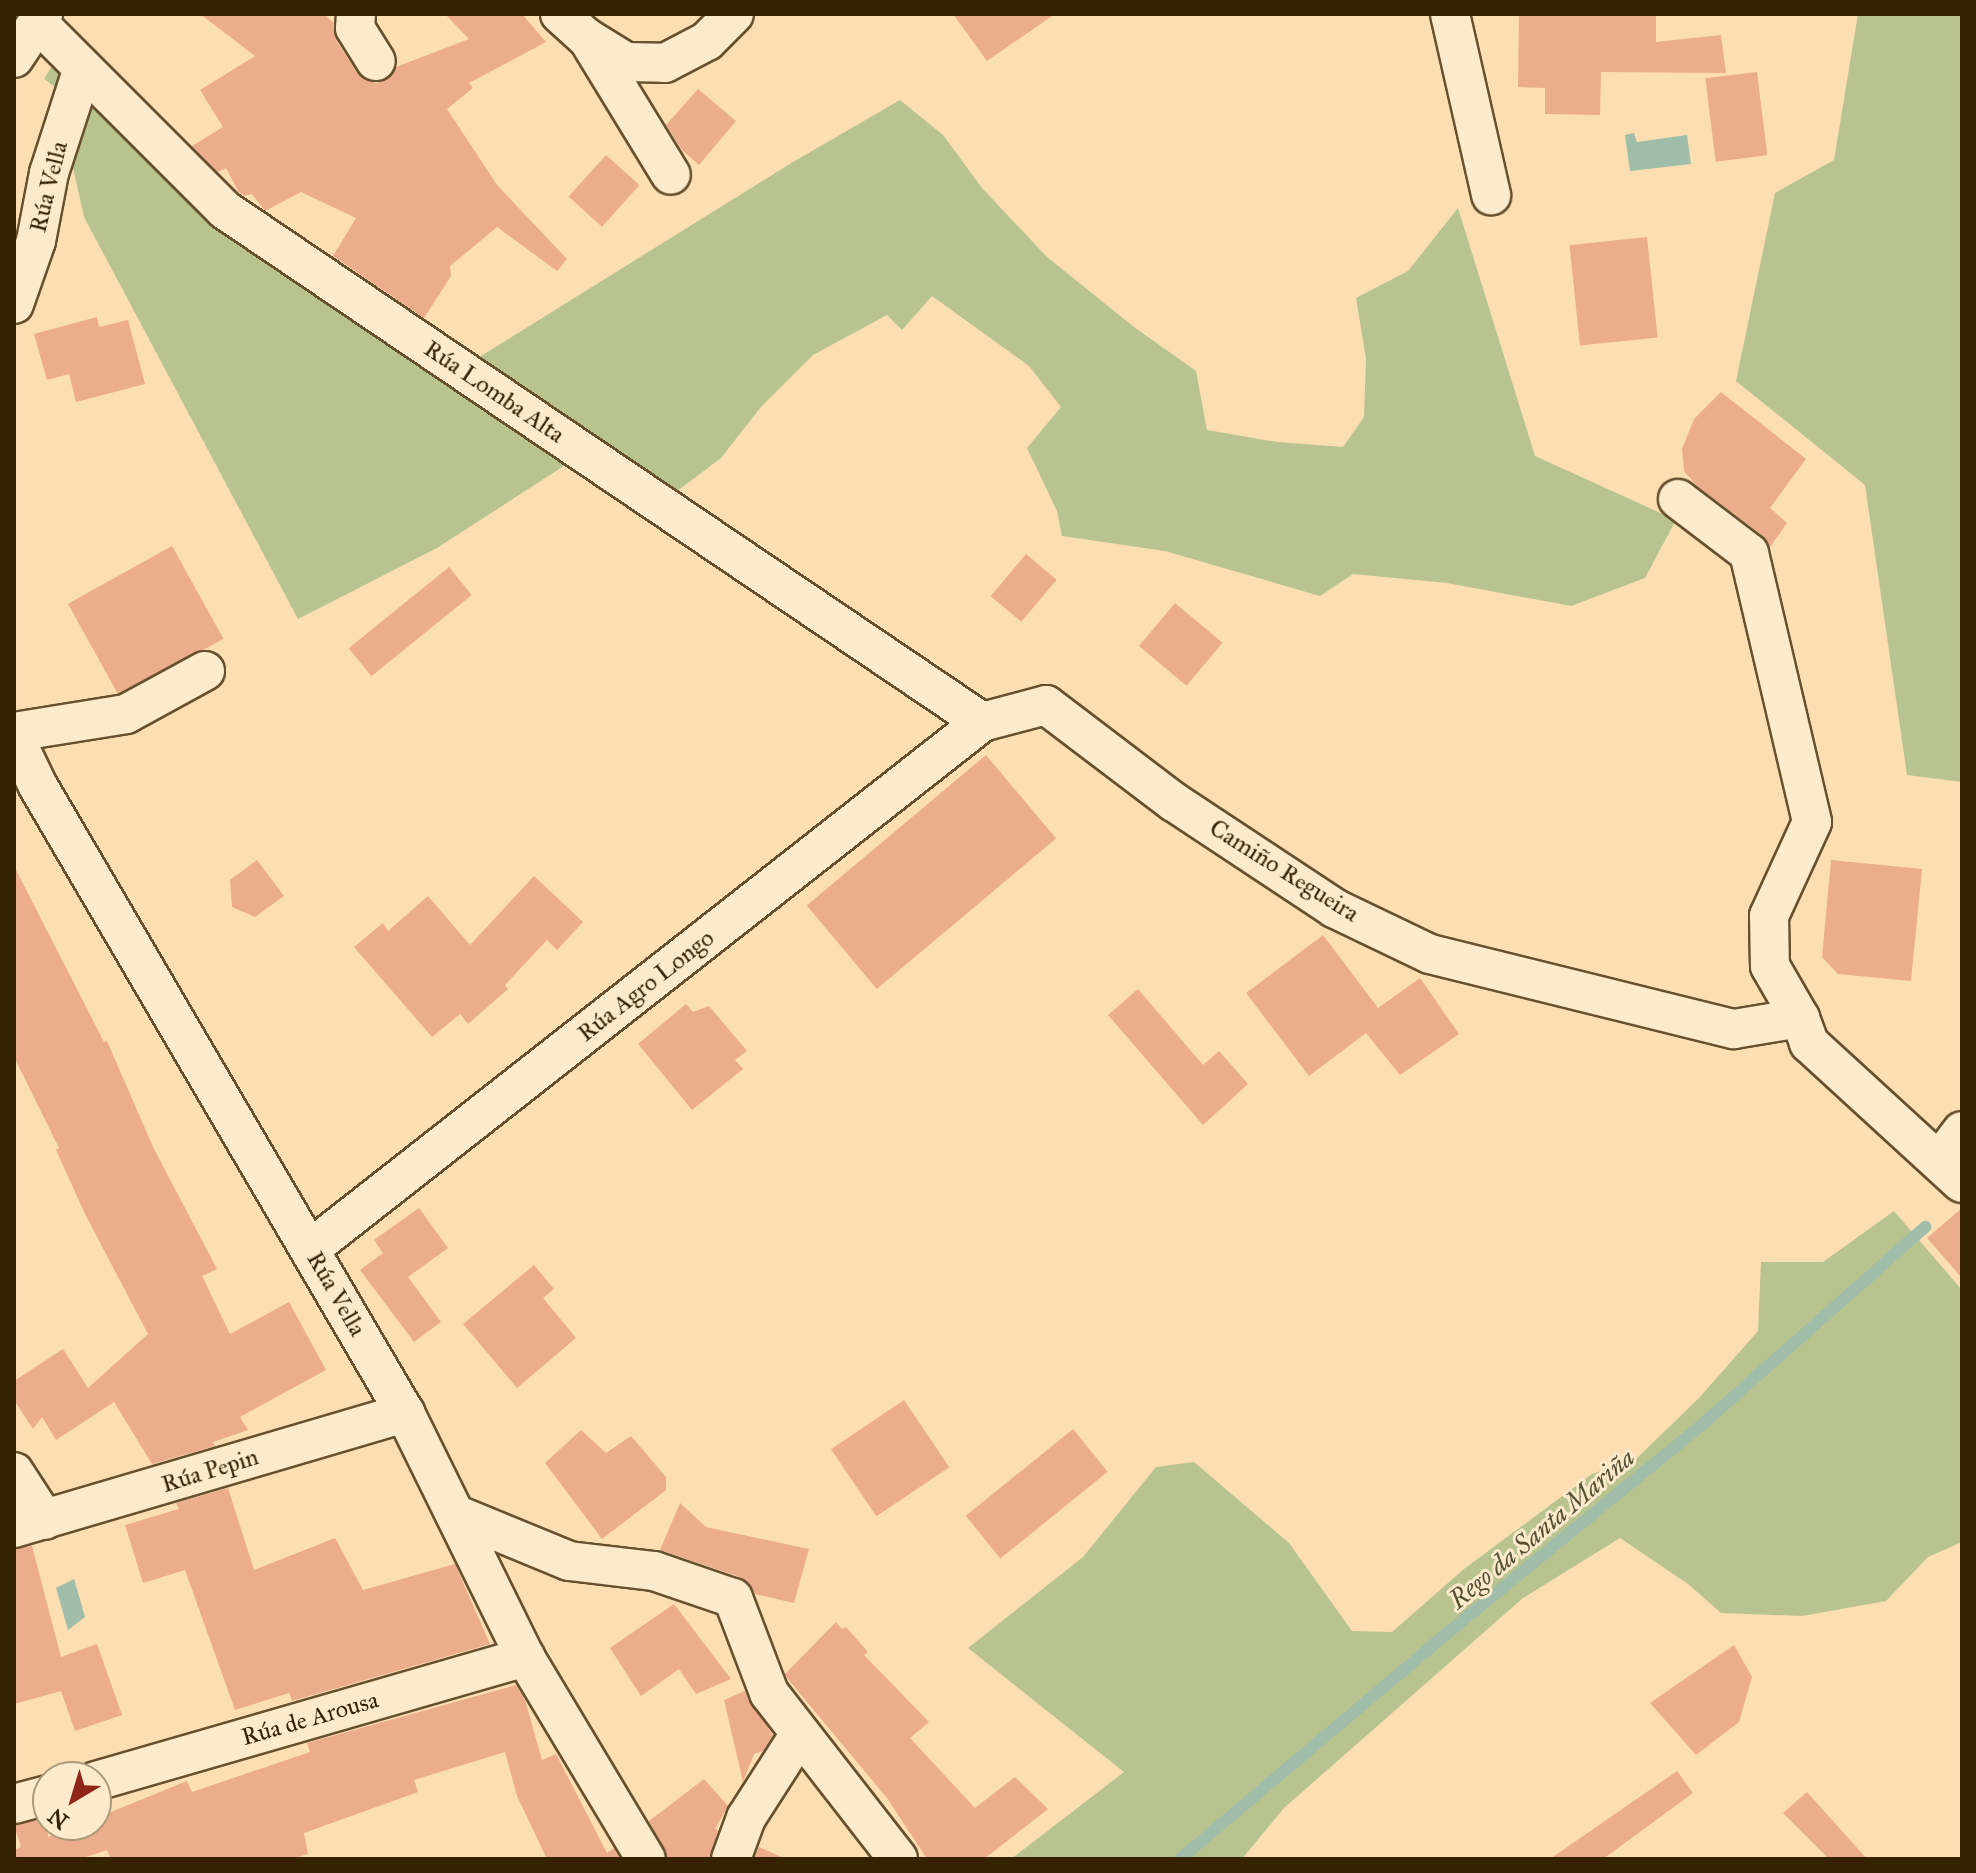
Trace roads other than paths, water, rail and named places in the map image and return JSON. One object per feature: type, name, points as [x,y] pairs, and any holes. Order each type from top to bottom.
[{"type":"street","points":[[356,14],[355,28],[376,61]]},
{"type":"street","points":[[574,26],[626,62],[665,63],[707,41],[734,14]]},
{"type":"street","points":[[1450,14],[1491,195]]},
{"type":"street","points":[[14,58],[40,18]]},
{"type":"street","name":"Rúa Lomba Alta","points":[[40,18],[83,68],[225,210],[982,722]]},
{"type":"street","points":[[574,26],[671,175]]},
{"type":"street","name":"Rúa Vella","points":[[14,304],[36,241],[49,173],[83,68]]},
{"type":"street","points":[[1678,499],[1749,553],[1812,822],[1769,916],[1770,966],[1800,1018],[1809,1043],[1955,1158]]},
{"type":"street","points":[[14,734],[126,714],[205,671]]},
{"type":"street","name":"Camiño Regueira","points":[[982,722],[1046,705],[1174,802],[1334,908],[1430,954],[1734,1029],[1800,1018]]},
{"type":"street","name":"Rúa Agro Longo","points":[[310,1249],[982,722]]},
{"type":"street","name":"Rúa Vella","points":[[14,734],[38,786],[405,1413],[525,1657],[646,1859]]},
{"type":"street","name":"Rúa Pepin","points":[[29,1524],[405,1413]]},
{"type":"street","points":[[14,1472],[29,1524]]},
{"type":"street","points":[[455,1514],[569,1561],[654,1571],[733,1598],[769,1693],[898,1859]]},
{"type":"street","name":"Rúa de Arousa","points":[[112,1776],[525,1657]]},
{"type":"street","points":[[731,1859],[746,1818],[800,1734]]},
{"type":"waterway","name":"Rego da Santa Mariña","points":[[1180,1859],[1434,1644],[1706,1421],[1925,1227]]}]
